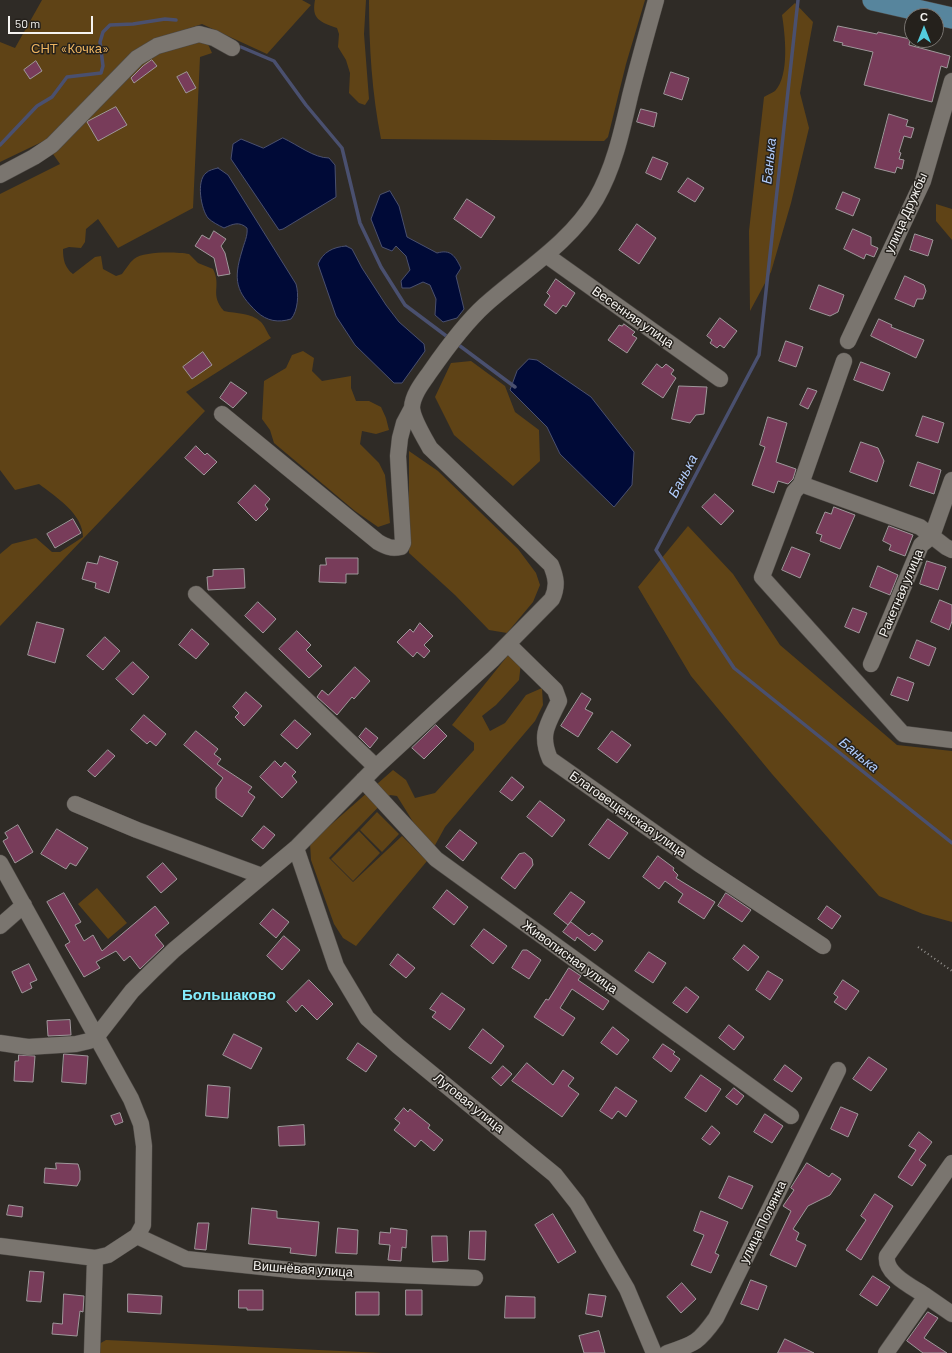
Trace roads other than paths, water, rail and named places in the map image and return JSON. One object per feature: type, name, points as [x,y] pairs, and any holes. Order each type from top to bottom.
[{"type":"main road","points":[[873,0],[952,18]]},
{"type":"street","points":[[222,414],[378,542],[389,548],[401,547],[403,542],[398,456],[400,438],[404,423],[412,408],[418,390],[446,349],[484,306],[546,255],[586,215],[609,174],[656,0]]},
{"type":"street","points":[[0,175],[34,157],[52,145],[137,58],[157,46],[199,34],[214,38],[232,48]]},
{"type":"street","name":"улица Дружбы","points":[[848,341],[923,181],[952,81]]},
{"type":"street","name":"Весенняя улица","points":[[546,255],[720,379]]},
{"type":"street","points":[[844,361],[801,484],[794,492],[762,577],[903,734],[952,740]]},
{"type":"street","points":[[0,1043],[28,1047],[89,1041],[98,1036],[132,991],[152,971],[174,950],[296,848],[376,767],[508,644],[552,599],[556,591],[555,574],[550,565],[430,448],[420,432],[412,408]]},
{"type":"street","name":"Ракетная улица","points":[[871,664],[921,545],[932,536],[952,480]]},
{"type":"street","points":[[801,484],[920,527],[952,550]]},
{"type":"street","points":[[196,594],[376,767]]},
{"type":"street","name":"Благовещенская улица","points":[[508,644],[555,690],[559,702],[544,732],[544,746],[550,759],[699,864],[823,946]]},
{"type":"street","name":"Живописная улица","points":[[363,780],[436,859],[791,1116]]},
{"type":"street","points":[[75,804],[137,830],[262,876]]},
{"type":"street","name":"Луговая улица","points":[[296,848],[336,966],[367,1018],[398,1046],[555,1175],[577,1203],[627,1288],[654,1353]]},
{"type":"street","points":[[0,863],[98,1036],[131,1099],[141,1124],[144,1146],[143,1225],[137,1236],[108,1255],[96,1258],[0,1246]]},
{"type":"street","points":[[0,926],[24,905]]},
{"type":"street","name":"улица Полянка","points":[[667,1353],[692,1345],[705,1333],[716,1318],[838,1070]]},
{"type":"street","points":[[952,1163],[888,1256],[886,1263],[890,1270],[952,1314]]},
{"type":"street","name":"Вишнёвая улица","points":[[137,1236],[186,1259],[300,1271],[475,1278]]},
{"type":"street","points":[[92,1353],[96,1258]]},
{"type":"street","points":[[886,1353],[926,1296]]},
{"type":"water","points":[[283,138],[312,154],[329,158],[335,165],[336,197],[279,230],[231,159],[233,144],[241,139],[263,148]]},
{"type":"water","points":[[218,168],[228,175],[296,284],[297,302],[295,312],[291,319],[277,321],[265,317],[250,305],[241,292],[237,278],[239,261],[247,228],[241,224],[233,224],[224,228],[208,218],[203,208],[200,188],[201,182],[206,173]]},
{"type":"water","points":[[390,191],[399,206],[407,237],[437,253],[446,252],[452,254],[459,264],[461,268],[456,276],[464,309],[457,318],[443,322],[435,315],[436,299],[430,285],[423,282],[410,288],[402,288],[401,281],[410,270],[406,256],[396,246],[392,251],[382,247],[371,219],[380,195]]},
{"type":"water","points":[[346,246],[352,249],[362,268],[399,322],[424,344],[425,351],[402,383],[394,383],[355,345],[336,316],[318,264],[323,256],[329,251]]},
{"type":"water","points":[[529,359],[537,360],[591,397],[634,452],[632,485],[614,507],[560,454],[547,427],[510,390],[517,371]]},
{"type":"waterway","name":"Банька","points":[[798,0],[759,355],[656,550],[734,668],[952,843]]},
{"type":"waterway","points":[[0,145],[37,106],[52,97],[67,77],[101,73],[103,66],[100,42],[103,32],[110,25],[133,24],[165,19],[176,20]]},
{"type":"waterway","points":[[241,47],[274,61],[306,105],[342,148],[360,223],[381,267],[405,305],[449,338]]},
{"type":"waterway","points":[[456,343],[515,387]]},
{"type":"district","name":"Большаково","points":[[229,995]]},
{"type":"park label","name":"СНТ «Кочка»","points":[[70,49]]}]
